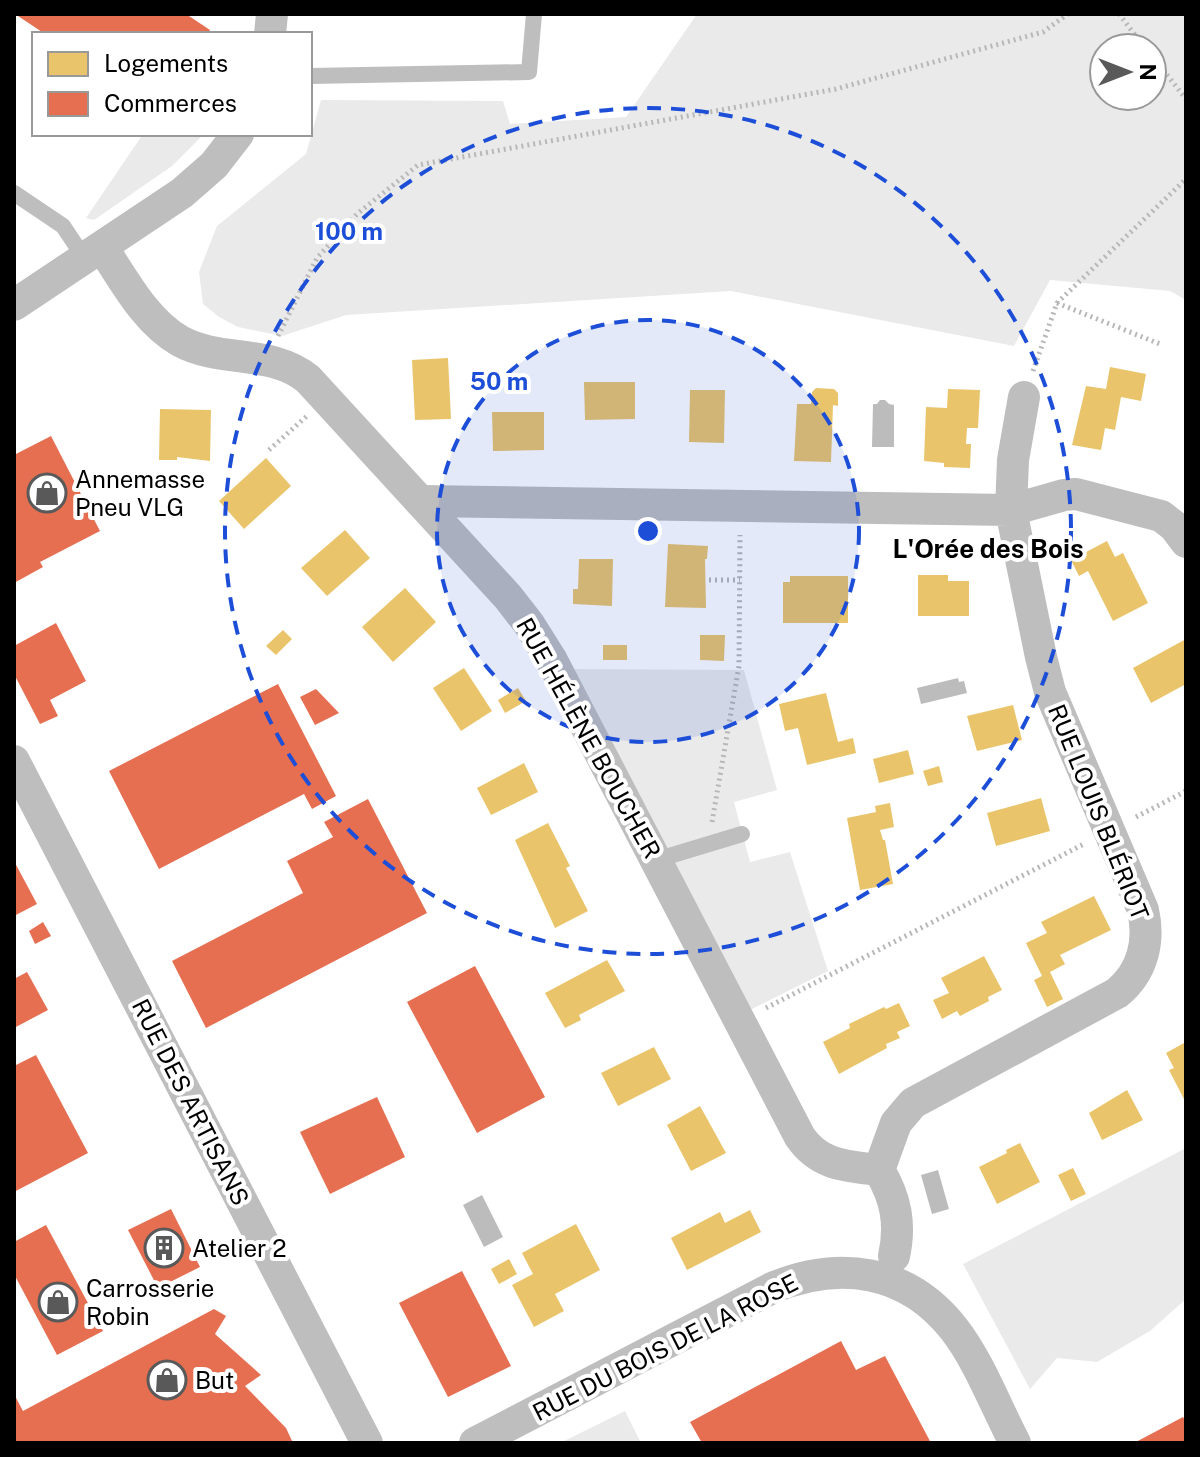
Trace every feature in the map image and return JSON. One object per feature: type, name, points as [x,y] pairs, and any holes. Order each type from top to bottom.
[{"type":"street","points":[[14,305],[192,185],[214,165],[236,136]]},
{"type":"street","name":"RUE HÉLÈNE BOUCHER","points":[[94,253],[172,336],[205,351],[269,361],[299,372],[508,597],[536,634],[800,1137],[810,1150],[831,1163],[879,1170]]},
{"type":"street","name":"RUE LOUIS BLÉRIOT","points":[[879,1170],[896,1123],[913,1103],[1117,993],[1131,979],[1144,952],[1145,920],[1048,684],[1011,510],[1013,460],[1024,397]]},
{"type":"street","points":[[420,501],[1011,510],[1076,494],[1161,516],[1174,526],[1186,542]]},
{"type":"street","name":"RUE DES ARTISANS","points":[[14,761],[367,1443]]},
{"type":"street","points":[[879,1170],[893,1196],[896,1211],[898,1226],[894,1256]]},
{"type":"street","name":"RUE DU BOIS DE LA ROSE","points":[[475,1443],[772,1288],[815,1274],[838,1272],[861,1273],[888,1280],[923,1299],[941,1314],[967,1351],[1015,1443]]},
{"type":"lane","points":[[312,76],[529,72],[534,14]]},
{"type":"lane","points":[[14,193],[63,226],[94,253]]},
{"type":"lane","points":[[656,860],[742,834]]},
{"type":"path","points":[[269,361],[282,326],[317,258],[357,214],[418,165],[836,89],[1043,32],[1068,14]]},
{"type":"path","points":[[1119,14],[1133,32]]},
{"type":"path","points":[[1168,76],[1186,99]]},
{"type":"path","points":[[1024,397],[1057,303],[1186,179]]},
{"type":"path","points":[[1057,303],[1160,344]]},
{"type":"path","points":[[269,450],[326,399]]},
{"type":"path","points":[[708,845],[739,666],[740,506]]},
{"type":"path","points":[[709,580],[740,580]]},
{"type":"path","points":[[740,1022],[1186,791]]},
{"type":"shaded area","points":[[697,14],[1186,14],[1186,300],[1170,291],[1050,280],[1014,346],[731,291],[346,315],[282,336],[238,327],[203,304],[199,272],[217,226],[306,154],[321,100],[503,101],[510,124],[626,117]]},
{"type":"shaded area","points":[[142,136],[202,136],[172,166],[94,220],[86,218]]},
{"type":"shaded area","points":[[880,400],[894,405],[894,447],[872,447],[873,404]]},
{"type":"shaded area","points":[[568,669],[744,670],[777,790],[734,802],[750,862],[790,852],[828,971],[748,1011]]},
{"type":"shaded area","points":[[958,678],[959,682],[964,681],[967,693],[921,704],[917,688]]},
{"type":"shaded area","points":[[1186,1148],[1186,1299],[1150,1331],[1097,1362],[1057,1358],[1030,1389],[963,1264]]},
{"type":"shaded area","points":[[938,1170],[949,1209],[932,1214],[921,1175]]},
{"type":"shaded area","points":[[482,1195],[503,1237],[484,1247],[463,1205]]},
{"type":"shaded area","points":[[625,1411],[641,1443],[560,1443]]},
{"type":"building: Logements","points":[[448,358],[451,419],[415,420],[412,360]]},
{"type":"building: Logements","points":[[1110,367],[1146,374],[1141,401],[1121,397],[1115,430],[1105,428],[1101,450],[1072,445],[1086,386],[1106,389]]},
{"type":"building: Logements","points":[[584,382],[635,382],[635,419],[585,420]]},
{"type":"building: Logements","points":[[816,388],[834,389],[838,393],[838,406],[833,405],[831,462],[794,461],[797,404],[811,404],[812,392]]},
{"type":"building: Logements","points":[[948,389],[980,390],[978,428],[967,428],[966,444],[971,444],[970,468],[944,467],[944,463],[924,461],[926,407],[947,408]]},
{"type":"building: Logements","points":[[690,390],[725,390],[724,443],[689,442]]},
{"type":"building: Logements","points":[[160,409],[211,410],[210,461],[177,457],[177,460],[159,460]]},
{"type":"building: Logements","points":[[492,412],[544,412],[544,450],[493,451]]},
{"type":"building: Logements","points":[[266,458],[291,486],[244,529],[219,501]]},
{"type":"building: Logements","points":[[345,530],[370,558],[327,596],[301,568]]},
{"type":"building: Logements","points":[[1107,541],[1115,557],[1123,553],[1148,603],[1113,621],[1088,571],[1079,576],[1071,560]]},
{"type":"building: Logements","points":[[668,544],[708,546],[705,559],[706,608],[665,607]]},
{"type":"building: Logements","points":[[579,559],[613,559],[612,606],[573,604],[573,589],[578,589]]},
{"type":"building: Logements","points":[[918,575],[948,575],[948,581],[969,581],[969,616],[918,616]]},
{"type":"building: Logements","points":[[790,576],[848,576],[848,623],[783,623],[783,582],[790,582]]},
{"type":"building: Logements","points":[[405,588],[436,622],[393,662],[362,627]]},
{"type":"building: Logements","points":[[283,630],[292,639],[276,655],[266,646]]},
{"type":"building: Logements","points":[[700,635],[725,635],[724,661],[700,660]]},
{"type":"building: Logements","points":[[1186,639],[1186,684],[1151,703],[1133,668]]},
{"type":"building: Logements","points":[[603,645],[627,645],[627,660],[603,660]]},
{"type":"building: Logements","points":[[464,668],[492,711],[461,731],[433,688]]},
{"type":"building: Logements","points":[[518,688],[526,701],[505,713],[498,700]]},
{"type":"building: Logements","points":[[826,693],[838,742],[853,738],[856,753],[807,765],[798,728],[785,731],[779,704]]},
{"type":"building: Logements","points":[[1013,705],[1022,740],[977,751],[967,716]]},
{"type":"building: Logements","points":[[908,750],[914,774],[879,783],[873,759]]},
{"type":"building: Logements","points":[[524,763],[538,792],[491,815],[477,788]]},
{"type":"building: Logements","points":[[939,766],[943,782],[928,786],[923,771]]},
{"type":"building: Logements","points":[[1041,798],[1050,831],[996,846],[987,813]]},
{"type":"building: Logements","points":[[890,803],[894,827],[880,830],[885,840],[893,884],[860,890],[847,818],[876,812],[875,806]]},
{"type":"building: Logements","points":[[548,823],[588,911],[555,928],[515,840]]},
{"type":"building: Logements","points":[[1094,896],[1111,930],[1060,955],[1065,964],[1050,972],[1063,999],[1047,1007],[1034,980],[1042,976],[1026,943],[1047,933],[1041,922]]},
{"type":"building: Logements","points":[[984,956],[1002,990],[988,997],[989,1001],[960,1016],[957,1011],[942,1019],[933,1000],[949,993],[941,978]]},
{"type":"building: Logements","points":[[607,960],[625,991],[579,1015],[581,1020],[565,1028],[545,993]]},
{"type":"building: Logements","points":[[899,1003],[910,1026],[897,1032],[900,1038],[839,1074],[823,1042],[850,1028],[849,1024]]},
{"type":"building: Logements","points":[[1184,1043],[1186,1103],[1169,1070],[1174,1068],[1166,1053]]},
{"type":"building: Logements","points":[[654,1047],[671,1079],[618,1106],[601,1073]]},
{"type":"building: Logements","points":[[1127,1090],[1143,1120],[1102,1140],[1089,1113]]},
{"type":"building: Logements","points":[[700,1106],[726,1153],[691,1171],[667,1125]]},
{"type":"building: Logements","points":[[1020,1143],[1040,1182],[997,1204],[979,1167]]},
{"type":"building: Logements","points":[[1073,1168],[1086,1194],[1071,1201],[1058,1175]]},
{"type":"building: Logements","points":[[750,1210],[761,1232],[687,1270],[671,1238],[720,1212],[725,1223]]},
{"type":"building: Logements","points":[[576,1224],[600,1270],[555,1294],[564,1311],[534,1327],[512,1285],[533,1274],[522,1253]]},
{"type":"building: Logements","points":[[509,1259],[517,1274],[499,1284],[491,1269]]},
{"type":"building: Commerces","points":[[15,14],[186,14],[210,30],[209,32],[42,32]]},
{"type":"building: Commerces","name":"Annemasse Pneu VLG","points":[[51,436],[100,531],[40,562],[43,567],[14,583],[14,455]]},
{"type":"building: Commerces","points":[[56,623],[86,681],[50,700],[58,716],[40,724],[14,674],[14,646]]},
{"type":"building: Commerces","points":[[278,684],[336,796],[312,809],[304,794],[159,869],[109,771]]},
{"type":"building: Commerces","points":[[316,689],[339,713],[315,725],[300,697]]},
{"type":"building: Commerces","points":[[368,799],[427,913],[206,1028],[172,961],[303,893],[287,861],[333,837],[324,822]]},
{"type":"building: Commerces","points":[[14,861],[37,904],[14,916]]},
{"type":"building: Commerces","points":[[43,922],[51,936],[35,944],[29,931]]},
{"type":"building: Commerces","points":[[475,966],[545,1097],[477,1133],[407,1002]]},
{"type":"building: Commerces","points":[[27,972],[48,1010],[14,1028],[14,979]]},
{"type":"building: Commerces","points":[[36,1055],[88,1153],[14,1192],[14,1066]]},
{"type":"building: Commerces","points":[[377,1097],[405,1157],[330,1194],[300,1132]]},
{"type":"building: Commerces","name":"Atelier 2","points":[[171,1209],[200,1267],[158,1288],[128,1230]]},
{"type":"building: Commerces","name":"Carrosserie Robin","points":[[46,1225],[103,1331],[57,1355],[14,1274],[14,1242]]},
{"type":"building: Commerces","points":[[462,1271],[511,1366],[448,1397],[399,1303]]},
{"type":"building: Commerces","name":"But","points":[[214,1309],[226,1316],[215,1334],[261,1375],[245,1386],[286,1428],[293,1443],[15,1443],[14,1394],[23,1411]]},
{"type":"building: Commerces","points":[[841,1341],[856,1370],[885,1356],[931,1443],[702,1443],[690,1422]]},
{"type":"building: Commerces","points":[[1183,1417],[1186,1422],[1186,1443],[1134,1443]]},
{"type":"place","name":"Annemasse Pneu VLG","points":[[47,493]]},
{"type":"place","name":"Atelier 2","points":[[164,1248]]},
{"type":"place","name":"Carrosserie Robin","points":[[58,1302]]},
{"type":"place","name":"But","points":[[167,1380]]},
{"type":"district","name":"L'Orée des Bois","points":[[988,548]]}]
